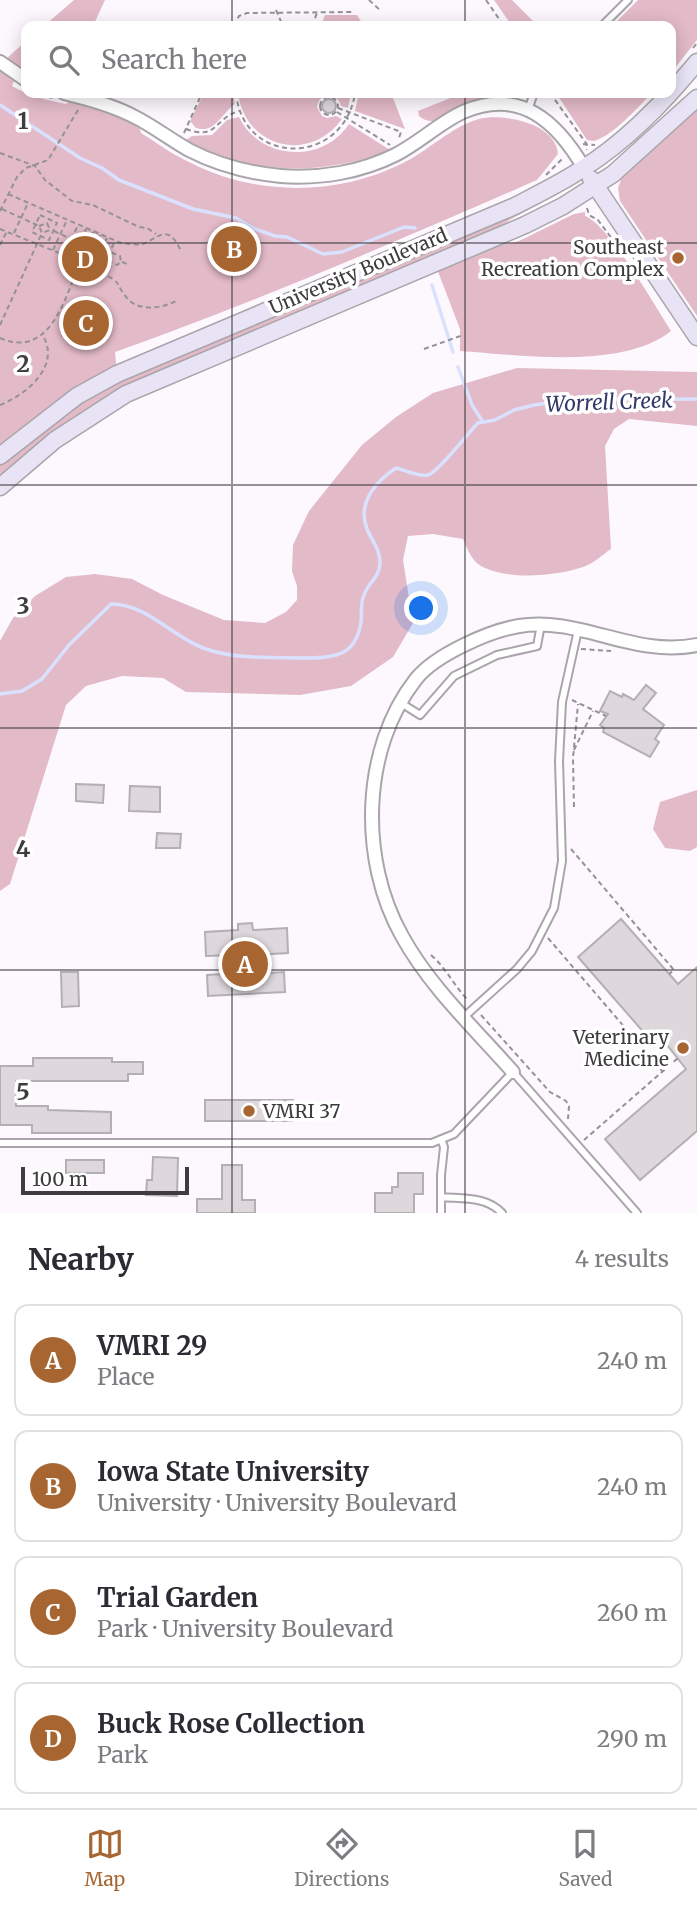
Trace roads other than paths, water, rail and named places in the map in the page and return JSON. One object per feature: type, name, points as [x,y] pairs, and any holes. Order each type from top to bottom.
[{"type":"main road","name":"University Boulevard","points":[[676,85],[697,62]]},
{"type":"main road","name":"University Boulevard","points":[[0,456],[78,396],[117,374],[515,206],[641,123],[664,98]]},
{"type":"main road","name":"University Boulevard","points":[[0,487],[55,439],[126,394],[526,225],[596,186],[639,152],[697,98]]},
{"type":"main road","points":[[577,166],[596,186],[697,337]]},
{"type":"street","points":[[0,62],[21,77]]},
{"type":"street","points":[[71,98],[114,107],[211,160],[247,171],[296,177],[348,171],[379,161],[397,154],[454,117],[480,106],[503,105],[528,110],[541,116],[561,132],[577,166]]},
{"type":"street","points":[[513,1072],[470,1012],[422,968],[401,935],[388,906],[374,846],[374,788],[390,725],[418,677],[444,657],[491,632],[541,624],[662,649],[697,645]]},
{"type":"lane","points":[[607,21],[628,0]]},
{"type":"lane","points":[[528,110],[532,98]]},
{"type":"lane","points":[[401,703],[420,715],[454,676],[497,655],[537,646],[541,624]]},
{"type":"lane","points":[[470,1012],[517,969],[532,951],[554,908],[559,886],[561,838],[559,761],[562,702],[578,630]]},
{"type":"lane","points":[[0,1143],[432,1143],[454,1134],[513,1072],[637,1213]]},
{"type":"lane","points":[[441,1139],[444,1147],[441,1213]]},
{"type":"lane","points":[[441,1197],[480,1200],[494,1205],[502,1213]]},
{"type":"waterway","points":[[0,105],[80,158],[119,180],[193,209],[236,218],[255,229],[287,237],[323,254],[342,252],[404,227],[415,228]]},
{"type":"waterway","points":[[432,285],[453,352]]},
{"type":"waterway","points":[[458,367],[472,405],[483,422]]},
{"type":"waterway","name":"Worrell Creek","points":[[0,694],[22,691],[42,679],[69,645],[111,604],[137,609],[194,644],[218,653],[307,658],[336,655],[355,642],[361,622],[363,598],[380,563],[379,553],[367,529],[364,510],[366,502],[381,480],[396,468],[428,475],[478,423],[495,420],[514,410],[534,405],[568,400],[697,399]]},
{"type":"place","name":"Iowa State University","points":[[234,249]]},
{"type":"place","name":"Southeast Recreation Complex","points":[[678,258]]},
{"type":"place","name":"Buck Rose Collection","points":[[85,259]]},
{"type":"place","name":"Trial Garden","points":[[86,323]]},
{"type":"place","name":"VMRI 29","points":[[245,964]]},
{"type":"place","name":"Veterinary Medicine","points":[[683,1048]]},
{"type":"place","name":"VMRI 37","points":[[249,1111]]}]
